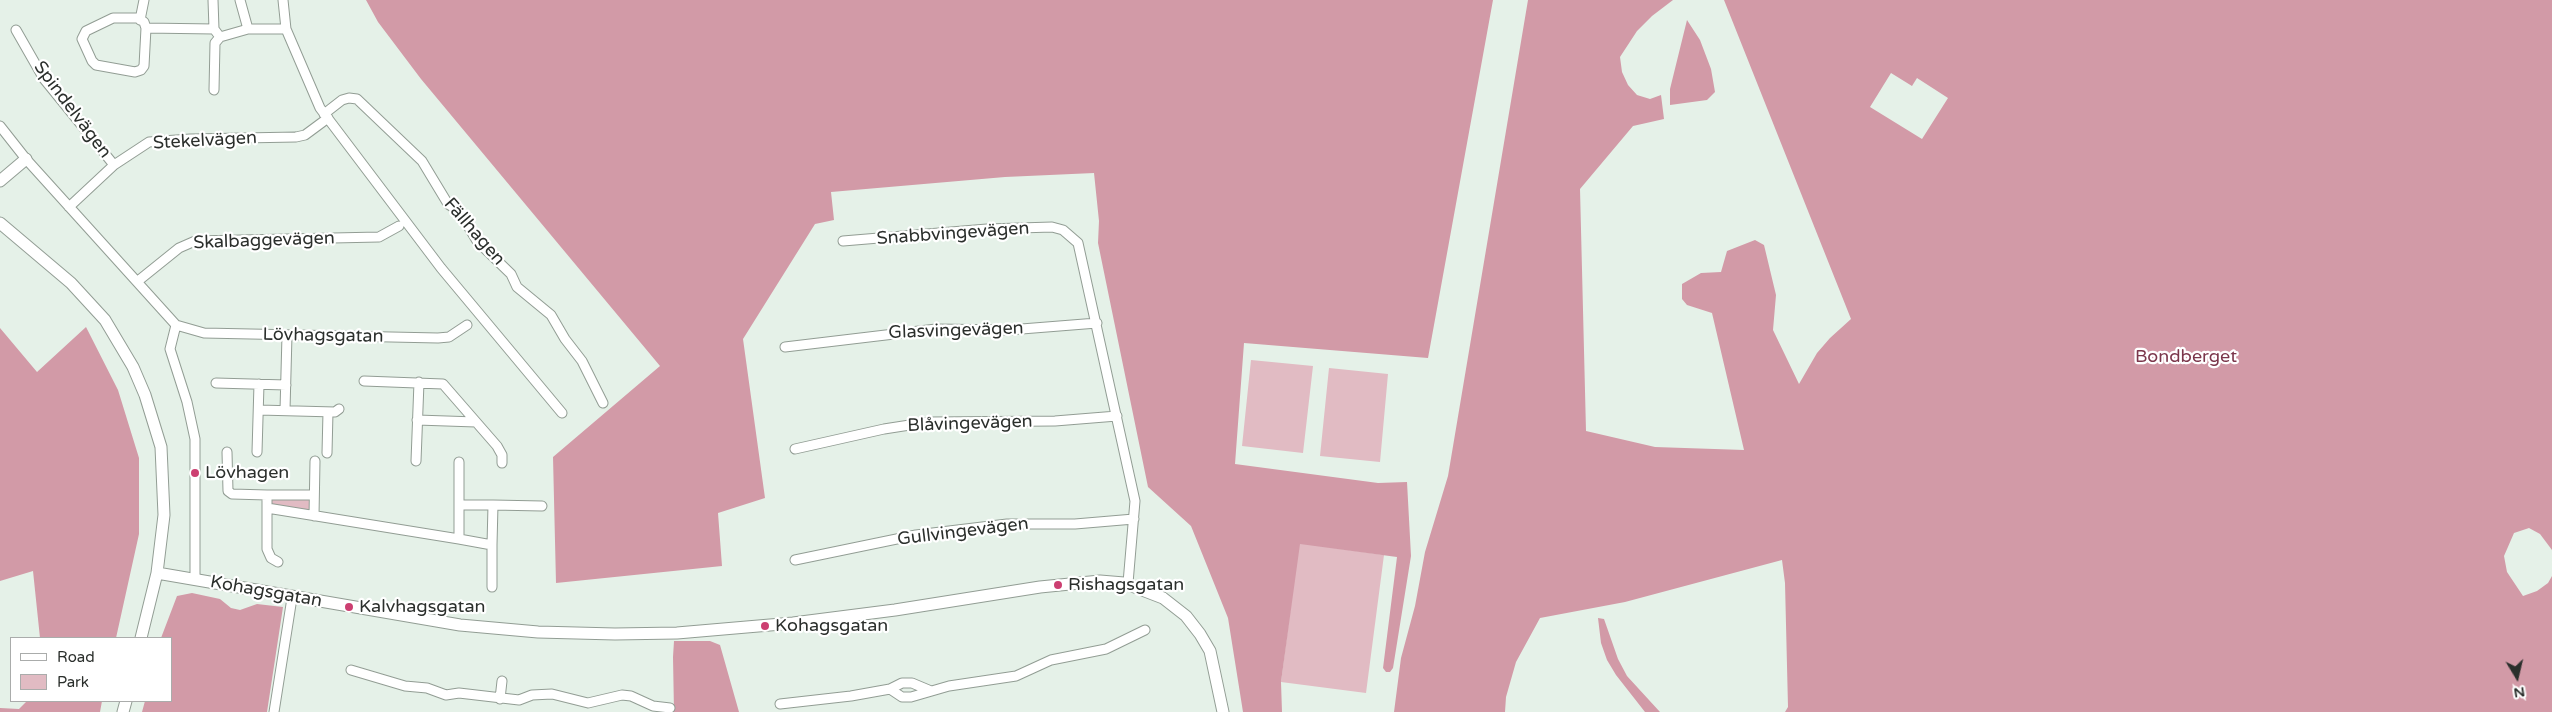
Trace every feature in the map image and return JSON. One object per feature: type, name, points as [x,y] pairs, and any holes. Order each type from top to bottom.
[{"type":"street","points":[[140,20],[144,0]]},
{"type":"street","points":[[214,0],[214,29],[220,37]]},
{"type":"street","points":[[240,0],[248,29]]},
{"type":"street","points":[[283,0],[286,29],[326,116],[441,268],[562,413]]},
{"type":"street","points":[[134,17],[140,20],[146,28],[144,66],[141,70],[135,72],[105,67],[92,61],[82,39],[86,31],[113,18],[134,17]]},
{"type":"street","points":[[146,28],[214,29]]},
{"type":"street","points":[[214,90],[215,43],[220,37],[248,29],[286,29]]},
{"type":"street","name":"Spindelvägen","points":[[16,30],[44,79],[114,165]]},
{"type":"street","name":"Fällhagen","points":[[326,116],[342,100],[349,98],[357,99],[422,161],[448,204],[459,210],[477,241],[511,274],[517,287],[551,315],[565,339],[582,361],[603,403]]},
{"type":"street","name":"Stekelvägen","points":[[69,207],[114,165],[149,142],[190,139],[296,137],[305,135],[326,116]]},
{"type":"street","points":[[0,126],[26,159],[176,325],[170,349],[187,402],[194,440],[195,579]]},
{"type":"street","points":[[0,181],[26,159]]},
{"type":"street","points":[[0,223],[71,283],[105,320],[133,367],[145,395],[161,447],[164,515],[157,573],[141,637]]},
{"type":"street","name":"Skalbaggevägen","points":[[138,282],[178,248],[195,241],[374,238],[399,226]]},
{"type":"street","name":"Snabbvingevägen","points":[[843,241],[987,229],[1052,228],[1063,230],[1072,235],[1081,249],[1097,323]]},
{"type":"street","points":[[1097,323],[1135,501],[1128,583]]},
{"type":"street","name":"Glasvingevägen","points":[[785,347],[936,329],[1009,330],[1097,323]]},
{"type":"street","name":"Lövhagsgatan","points":[[176,325],[204,333],[438,338],[449,337],[467,325]]},
{"type":"street","points":[[285,410],[287,335]]},
{"type":"street","points":[[364,381],[439,383],[445,385],[499,449],[502,463]]},
{"type":"street","points":[[416,461],[418,382]]},
{"type":"street","points":[[216,383],[286,385]]},
{"type":"street","points":[[258,452],[259,384]]},
{"type":"street","points":[[259,410],[328,412],[339,409]]},
{"type":"street","points":[[327,453],[328,412]]},
{"type":"street","name":"Blåvingevägen","points":[[795,449],[884,429],[929,422],[1055,421],[1117,416]]},
{"type":"street","points":[[417,420],[476,422]]},
{"type":"street","points":[[227,452],[228,491],[232,494],[314,495]]},
{"type":"street","points":[[314,516],[315,461]]},
{"type":"street","points":[[459,462],[459,539]]},
{"type":"street","points":[[267,495],[267,549],[270,558],[278,562]]},
{"type":"street","points":[[459,505],[542,506]]},
{"type":"street","points":[[492,587],[493,506]]},
{"type":"street","points":[[267,508],[492,545]]},
{"type":"street","name":"Gullvingevägen","points":[[795,560],[916,534],[1008,524],[1075,524],[1134,519]]},
{"type":"street","name":"Kohagsgatan","points":[[157,573],[432,621],[505,630],[634,634],[697,631],[833,619],[1040,587],[1100,581],[1128,583],[1163,598],[1186,616],[1200,634],[1210,651],[1223,712]]},
{"type":"street","points":[[274,712],[292,598]]},
{"type":"street","points":[[890,689],[902,697],[911,697],[930,691],[1016,676],[1051,660],[1106,649],[1145,630]]},
{"type":"street","points":[[351,670],[405,686],[427,688],[446,695],[459,693],[519,700],[532,695],[552,694],[588,703],[622,695],[631,696],[652,706],[670,708]]},
{"type":"street","points":[[500,699],[502,682]]},
{"type":"street","points":[[780,704],[851,696],[890,689],[902,683],[912,683],[930,691]]},
{"type":"green space","points":[[366,0],[1493,0],[1428,358],[1244,343],[1235,464],[1378,483],[1407,482],[1411,556],[1393,668],[1390,672],[1386,672],[1383,668],[1397,557],[1300,544],[1281,682],[1282,712],[1243,712],[1228,618],[1191,526],[1148,487],[1098,243],[1099,221],[1094,173],[1005,177],[831,192],[834,220],[815,224],[743,339],[765,498],[718,513],[722,566],[556,583],[553,457],[660,366],[421,79],[378,22]]},
{"type":"green space","name":"Bondberget","points":[[1528,0],[1673,0],[1652,16],[1637,31],[1620,57],[1622,72],[1628,85],[1637,95],[1650,99],[1661,95],[1664,119],[1633,126],[1580,189],[1586,431],[1655,447],[1744,450],[1712,313],[1687,305],[1682,299],[1682,284],[1701,273],[1721,272],[1727,251],[1755,240],[1764,245],[1776,295],[1773,330],[1799,384],[1817,353],[1851,319],[1724,0],[2552,0],[2552,550],[2540,534],[2529,528],[2514,533],[2504,556],[2507,572],[2523,596],[2537,591],[2548,583],[2552,576],[2552,712],[1785,712],[1788,707],[1785,583],[1782,560],[1625,602],[1540,618],[1516,662],[1506,697],[1505,712],[1394,712],[1401,658],[1415,606],[1425,552],[1448,476]],"holes":[[[1891,73],[1912,86],[1917,78],[1948,98],[1922,139],[1870,107]]]},
{"type":"green space","points":[[1687,20],[1700,40],[1711,69],[1715,92],[1707,100],[1670,105],[1670,89]]},
{"type":"green space","points":[[86,327],[118,390],[139,458],[139,534],[116,637],[40,637],[33,571],[0,581],[0,328],[37,372]]},
{"type":"green space","points":[[1251,360],[1313,366],[1303,453],[1242,446]]},
{"type":"green space","points":[[1329,368],[1388,374],[1380,462],[1320,456]]},
{"type":"green space","points":[[270,499],[311,499],[311,509],[309,511],[272,506]]},
{"type":"green space","points":[[1299,543],[1384,555],[1366,693],[1281,682]]},
{"type":"green space","points":[[192,593],[220,599],[231,608],[240,610],[257,604],[283,607],[267,712],[142,712],[145,702],[172,702],[172,637],[161,637],[177,596]]},
{"type":"green space","points":[[1598,618],[1604,619],[1618,659],[1627,676],[1660,712],[1645,712],[1616,675],[1607,660],[1601,643]]},
{"type":"green space","points":[[674,641],[710,641],[720,645],[739,712],[674,712]]},
{"type":"green space","points":[[26,702],[102,702],[100,712],[0,712],[0,708],[19,709]]},
{"type":"place","name":"Lövhagen","points":[[195,473]]},
{"type":"place","name":"Rishagsgatan","points":[[1058,585]]},
{"type":"place","name":"Kalvhagsgatan","points":[[349,607]]},
{"type":"place","name":"Kohagsgatan","points":[[765,626]]}]
